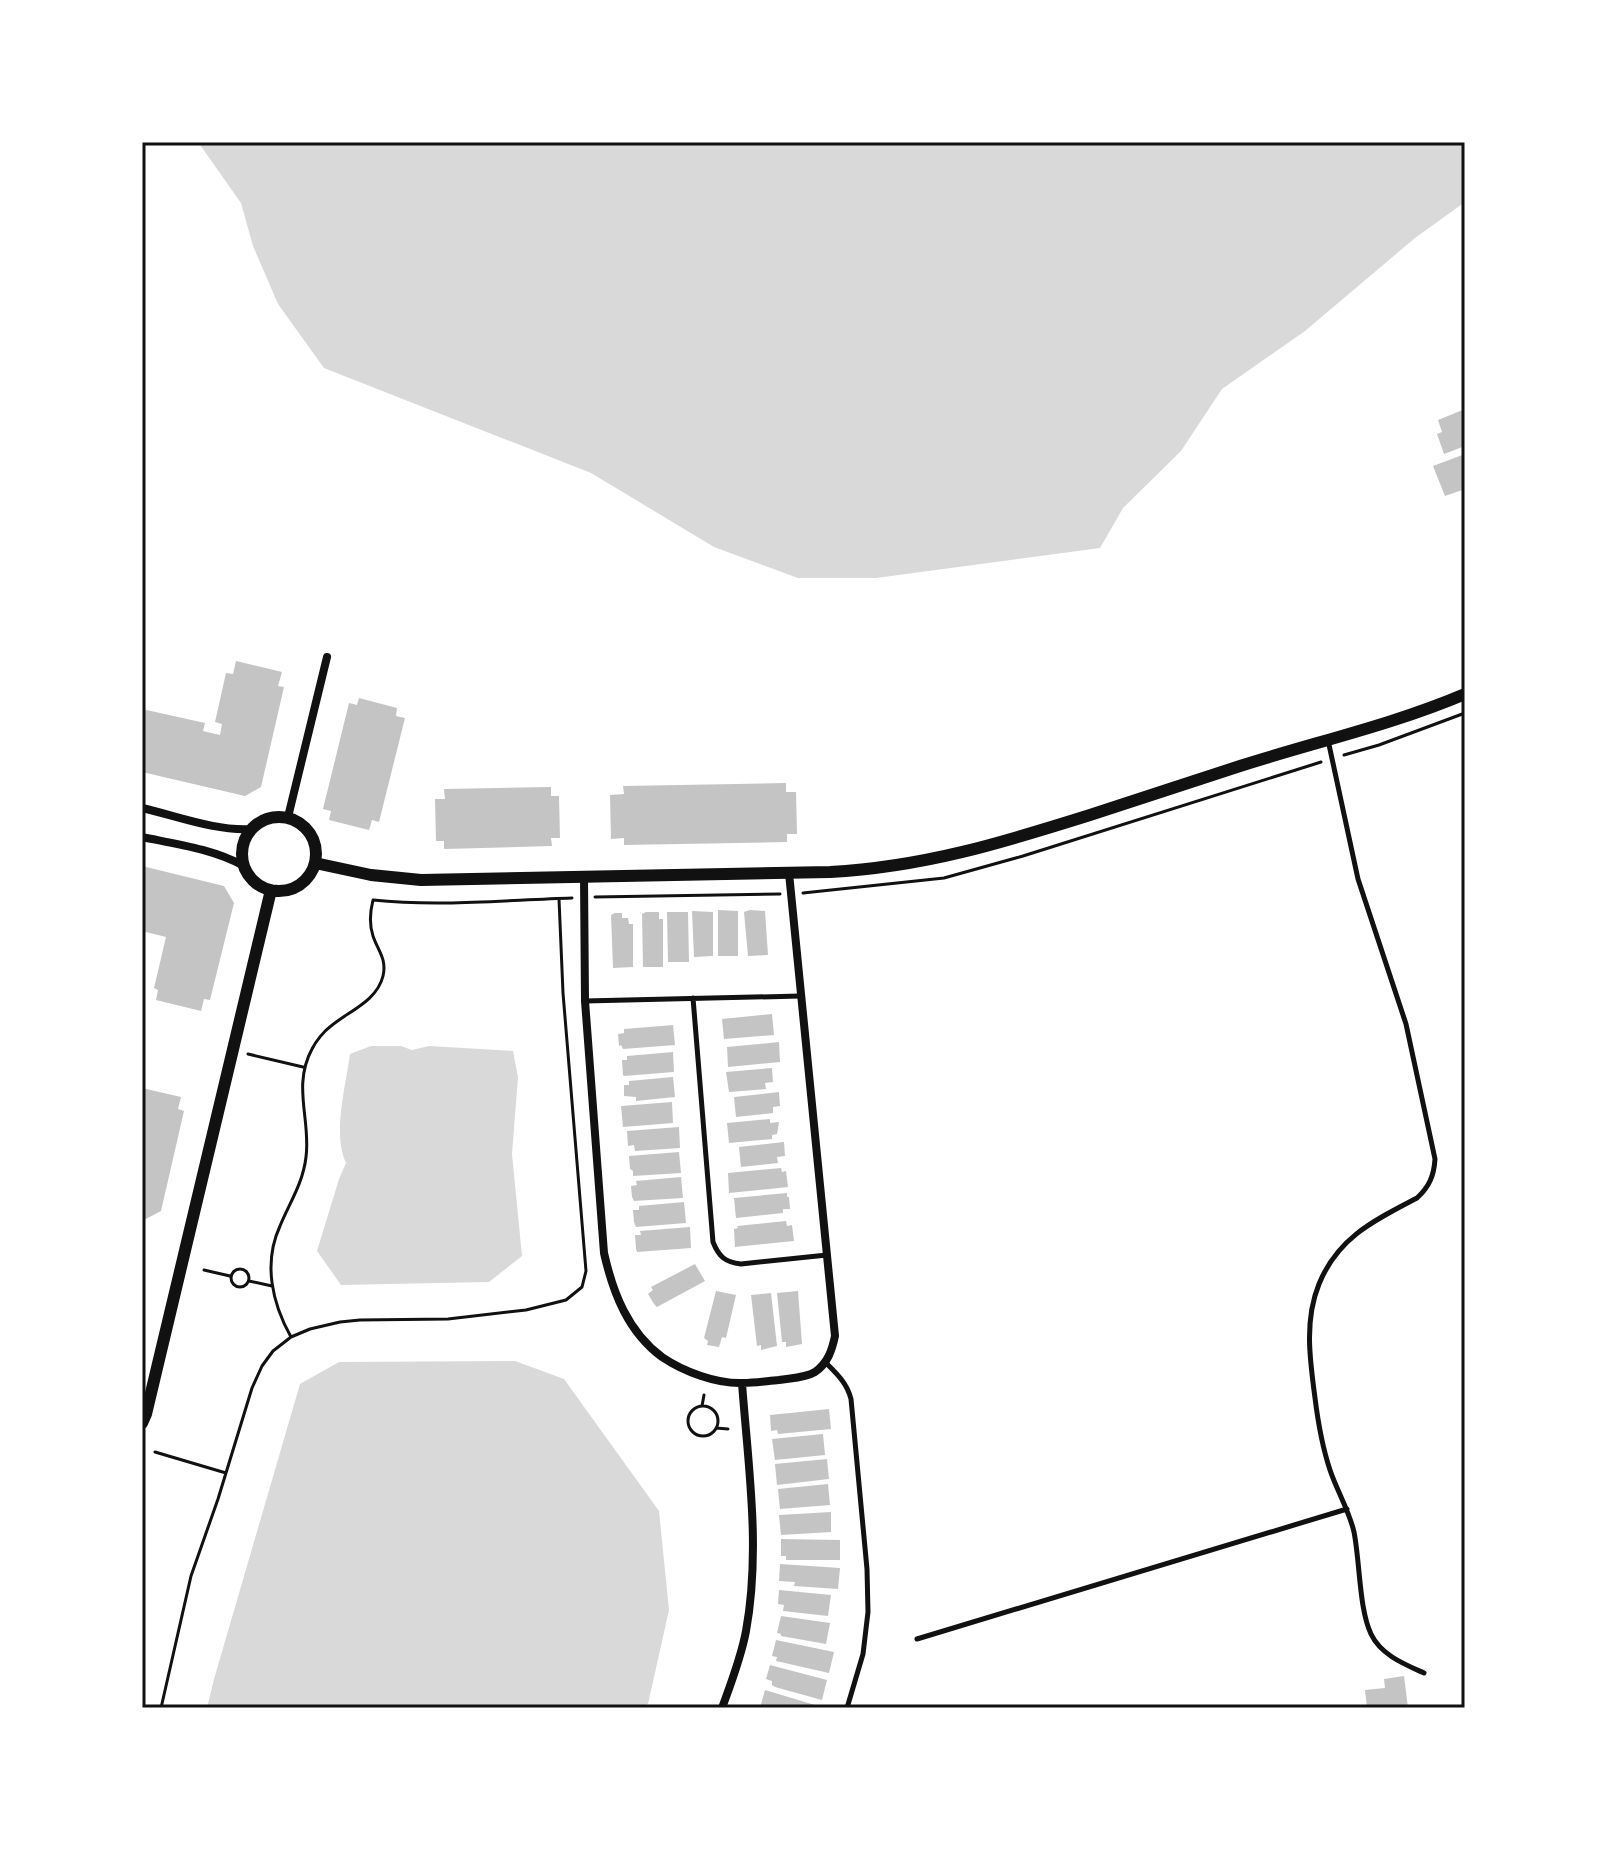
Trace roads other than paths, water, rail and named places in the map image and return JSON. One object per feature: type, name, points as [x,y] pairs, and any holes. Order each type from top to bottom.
[{"type":"street","points":[[288,817],[327,657]]},
{"type":"street","points":[[315,863],[371,875],[421,880],[789,873],[911,864],[1001,843],[1368,729],[1465,694]]},
{"type":"street","points":[[142,808],[220,826],[251,829]]},
{"type":"street","points":[[288,817],[311,834],[315,863],[312,872],[299,886],[271,890],[254,881],[244,866],[243,846],[251,829],[268,818],[288,817]]},
{"type":"street","points":[[142,837],[222,856],[244,866]]},
{"type":"street","points":[[584,877],[585,1001],[604,1253],[610,1280],[631,1324],[663,1358],[707,1377],[742,1383],[800,1377],[814,1372],[832,1352],[835,1336],[789,873]]},
{"type":"street","points":[[142,1423],[271,890]]},
{"type":"street","points":[[722,1708],[746,1630],[752,1579],[752,1511],[742,1383]]},
{"type":"lane","points":[[1328,739],[1364,901],[1406,1024],[1435,1159],[1433,1178],[1417,1198],[1364,1227],[1349,1239],[1328,1265],[1314,1296],[1309,1347],[1318,1420],[1330,1470],[1347,1509],[1357,1548],[1365,1615],[1372,1636],[1386,1652],[1424,1673]]},
{"type":"lane","points":[[585,1001],[801,995]]},
{"type":"lane","points":[[693,998],[713,1242],[717,1252],[724,1260],[741,1264],[827,1255]]},
{"type":"lane","points":[[825,1362],[843,1380],[851,1399],[867,1569],[868,1612],[863,1654],[847,1708]]},
{"type":"lane","points":[[917,1639],[1347,1509]]}]
